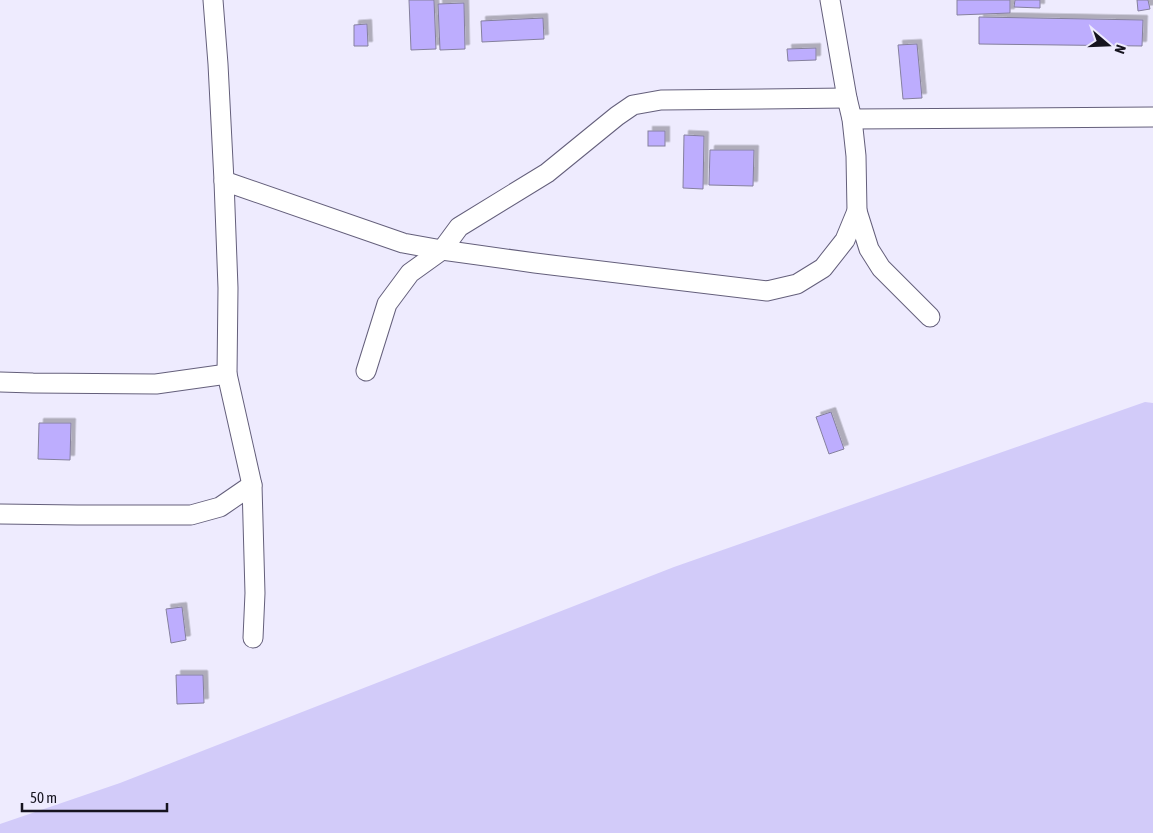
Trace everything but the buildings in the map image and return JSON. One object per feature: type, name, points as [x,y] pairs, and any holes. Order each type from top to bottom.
[{"type":"street","points":[[213,0],[224,181],[228,288],[227,374],[252,485],[255,593],[252,638]]},
{"type":"street","points":[[830,0],[852,119],[856,156],[857,211],[869,249],[881,268],[930,316]]},
{"type":"street","points":[[366,371],[387,304],[410,273],[442,250],[459,228],[547,173],[633,105],[661,100],[847,98]]},
{"type":"street","points":[[852,119],[1153,118]]},
{"type":"street","points":[[224,181],[403,243],[535,263],[766,291],[797,284],[824,268],[845,240],[857,211]]},
{"type":"street","points":[[0,382],[156,384],[227,374]]},
{"type":"street","points":[[0,514],[192,515],[220,507],[252,485]]},
{"type":"shaded area","points":[[1145,402],[1153,403],[1153,833],[0,833],[0,824],[120,783],[674,567]]}]
